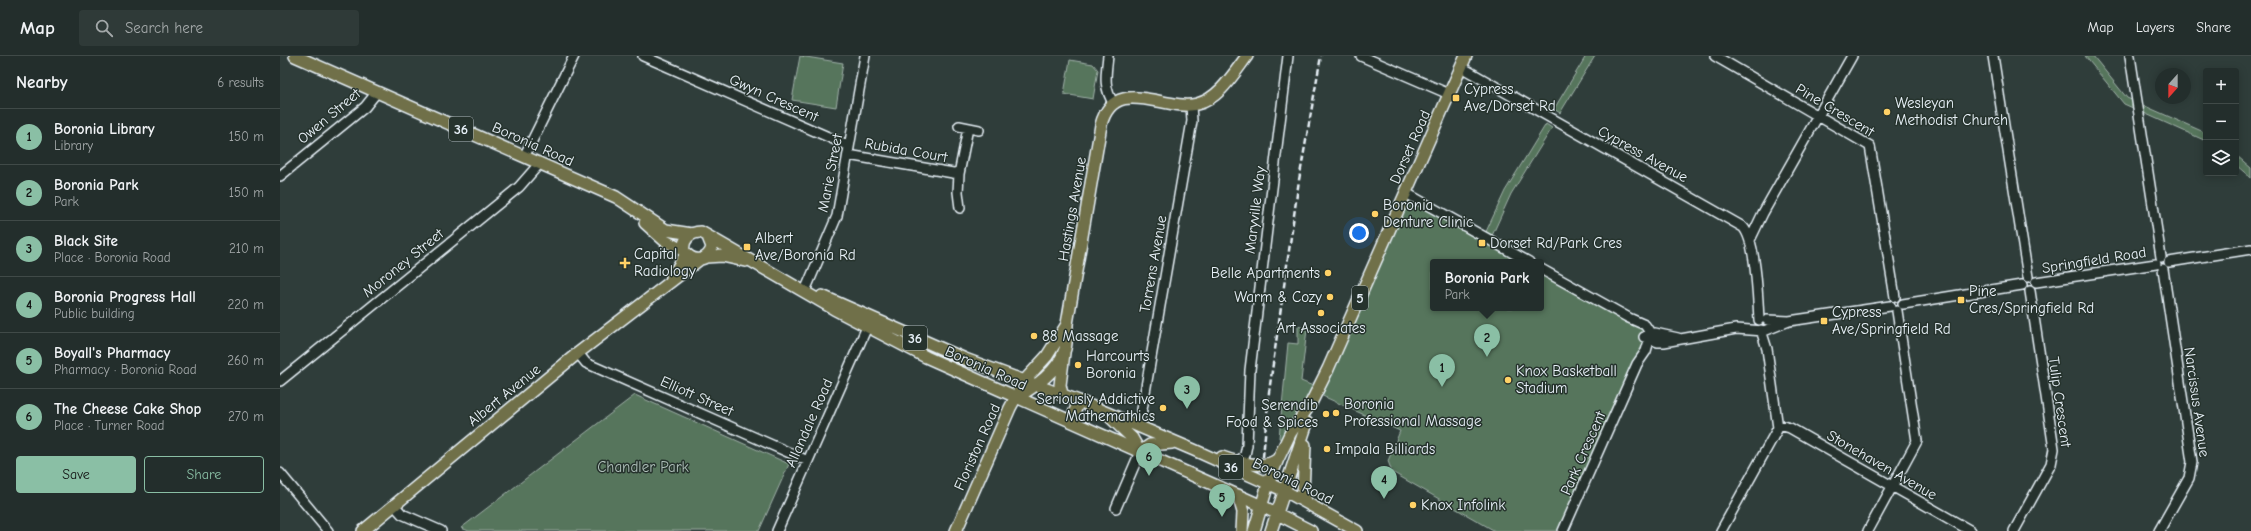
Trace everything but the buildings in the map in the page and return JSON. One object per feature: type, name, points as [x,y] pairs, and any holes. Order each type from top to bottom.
[{"type":"main road","name":"Boronia Road","points":[[295,56],[540,163],[627,204],[666,230],[692,234]]},
{"type":"main road","points":[[1114,104],[1133,97],[1191,105],[1202,102],[1215,94],[1247,56]]},
{"type":"main road","name":"Dorset Road","points":[[1254,531],[1268,484],[1278,459],[1298,420],[1311,403],[1328,369],[1466,56]]},
{"type":"main road","name":"Hastings Avenue","points":[[1037,384],[1057,363],[1065,349],[1067,324],[1101,125],[1104,114],[1114,104]]},
{"type":"main road","name":"Boronia Road","points":[[627,204],[664,240],[685,252]]},
{"type":"main road","name":"36","points":[[692,234],[701,232],[708,237]]},
{"type":"main road","points":[[685,252],[685,241],[692,234]]},
{"type":"main road","name":"Boronia Road","points":[[708,237],[806,291],[867,327],[926,357],[1238,495],[1311,531]]},
{"type":"main road","points":[[703,258],[712,247],[708,237]]},
{"type":"main road","name":"36","points":[[685,252],[693,258],[703,258]]},
{"type":"main road","name":"Albert Avenue","points":[[666,284],[678,270],[685,252]]},
{"type":"main road","name":"Boronia Road","points":[[703,258],[722,256],[751,262]]},
{"type":"main road","name":"Albert Avenue","points":[[362,531],[578,353],[666,284],[703,258]]},
{"type":"main road","name":"Boronia Road","points":[[806,291],[840,302],[884,324],[981,365],[1037,384],[1194,450],[1285,492],[1357,531]]},
{"type":"main road","name":"Hastings Avenue","points":[[1016,398],[1025,380],[1047,356],[1067,324]]},
{"type":"main road","points":[[1062,394],[1060,385],[1065,349]]},
{"type":"main road","name":"Floriston Road","points":[[956,531],[1016,398],[1037,384]]},
{"type":"main road","points":[[1071,421],[1079,401]]},
{"type":"main road","name":"Dorset Road","points":[[1307,503],[1304,498],[1303,455],[1311,403]]},
{"type":"main road","points":[[1103,411],[1132,438],[1140,452],[1150,445],[1175,443]]},
{"type":"main road","name":"Dorset Road","points":[[1271,531],[1307,423]]},
{"type":"main road","name":"Boronia Road","points":[[1194,450],[1239,461],[1270,464],[1278,459]]},
{"type":"main road","points":[[1238,495],[1243,512],[1242,531]]},
{"type":"street","points":[[524,157],[574,56]]},
{"type":"street","name":"Gwyn Crescent","points":[[643,56],[849,150]]},
{"type":"street","name":"Marie Street","points":[[806,291],[837,216],[865,56]]},
{"type":"street","points":[[1106,56],[1106,88],[1114,104]]},
{"type":"street","name":"Maryville Way","points":[[1239,461],[1244,457],[1247,445],[1250,370],[1288,56]]},
{"type":"street","points":[[1361,56],[1449,94]]},
{"type":"street","name":"Pine Crescent","points":[[1715,56],[1866,142],[1871,148],[1917,441],[1868,531]]},
{"type":"street","points":[[1721,531],[1776,434],[1779,425],[1748,236],[1763,213],[1852,56]]},
{"type":"street","name":"Tulip Crescent","points":[[1994,56],[2027,284],[2054,449],[2048,470],[2014,531]]},
{"type":"street","name":"Narcissus Avenue","points":[[2130,56],[2192,462],[2189,478],[2159,531]]},
{"type":"street","name":"Cypress Avenue","points":[[1461,67],[1739,224],[1748,236]]},
{"type":"street","name":"Owen Street","points":[[280,176],[365,107],[377,92]]},
{"type":"street","name":"Torrens Avenue","points":[[1140,427],[1192,121],[1191,105]]},
{"type":"street","points":[[959,126],[979,130]]},
{"type":"street","name":"Rubida Court","points":[[960,208],[958,192],[959,174],[968,128]]},
{"type":"street","name":"Rubida Court","points":[[849,150],[959,174]]},
{"type":"street","name":"Moroney Street","points":[[280,381],[519,187],[540,163]]},
{"type":"street","points":[[1406,192],[1524,259]]},
{"type":"street","name":"Springfield Road","points":[[1649,337],[1664,342],[1679,338],[2027,284],[2034,288],[2036,282],[2251,249]]},
{"type":"street","points":[[1544,271],[1629,318],[1645,325],[1649,337]]},
{"type":"street","name":"Allandale Road","points":[[777,531],[867,327]]},
{"type":"street","name":"Park Crescent","points":[[1563,531],[1649,337]]},
{"type":"street","name":"Elliott Street","points":[[578,353],[586,363],[808,460]]},
{"type":"street","name":"Stonehaven Avenue","points":[[1779,425],[1790,428],[1971,531]]},
{"type":"street","points":[[1116,508],[1140,452]]},
{"type":"street","points":[[280,473],[328,531]]},
{"type":"street","points":[[394,505],[402,514],[441,531]]},
{"type":"green space","points":[[800,56],[843,63],[836,107],[792,100]]},
{"type":"green space","points":[[1586,56],[1595,56],[1560,113],[1554,109]]},
{"type":"green space","points":[[2085,56],[2093,56],[2127,98],[2203,132],[2203,140],[2124,104]]},
{"type":"green space","points":[[1070,60],[1093,64],[1098,70],[1093,99],[1064,94]]},
{"type":"green space","points":[[1546,124],[1552,128],[1511,194],[1490,240],[1524,259],[1430,259],[1430,311],[1544,311],[1544,271],[1639,324],[1648,335],[1563,531],[1495,531],[1392,472],[1388,461],[1400,431],[1316,393],[1287,441],[1279,438],[1288,343],[1298,344],[1298,326],[1307,329],[1301,381],[1318,388],[1406,193],[1484,236],[1505,191]]},
{"type":"green space","points":[[2239,158],[2251,168],[2251,178],[2239,168]]},
{"type":"green space","name":"Chandler Park","points":[[635,395],[789,464],[759,531],[469,531],[461,528]]},
{"type":"railway","points":[[1263,457],[1269,392],[1299,180],[1321,56]]},
{"type":"place","name":"Cypress Ave/Dorset Rd","points":[[1456,98]]},
{"type":"place","name":"Wesleyan Methodist Church","points":[[1887,112]]},
{"type":"place","name":"Boronia Denture Clinic","points":[[1375,214]]},
{"type":"place","name":"Dorset Rd/Park Cres","points":[[1482,243]]},
{"type":"place","name":"Albert Ave/Boronia Rd","points":[[747,247]]},
{"type":"place","name":"Capital Radiology","points":[[625,263]]},
{"type":"place","name":"Belle Apartments","points":[[1328,273]]},
{"type":"place","name":"Warm & Cozy","points":[[1330,297]]},
{"type":"place","name":"Pine Cres/Springfield Rd","points":[[1961,300]]},
{"type":"place","name":"Art Associates","points":[[1321,313]]},
{"type":"place","name":"Cypress Ave/Springfield Rd","points":[[1824,321]]},
{"type":"place","name":"88 Massage","points":[[1034,336]]},
{"type":"place","name":"Boronia Park","points":[[1487,357]]},
{"type":"place","name":"Harcourts Boronia","points":[[1078,365]]},
{"type":"place","name":"Knox Basketball Stadium","points":[[1508,380]]},
{"type":"place","name":"Boronia Library","points":[[1442,387]]},
{"type":"place","name":"Seriously Addictive Mathemathics","points":[[1163,408]]},
{"type":"place","name":"Black Site","points":[[1187,409]]},
{"type":"place","name":"Boronia Professional Massage","points":[[1336,413]]},
{"type":"place","name":"Serendib Food & Spices","points":[[1326,414]]},
{"type":"place","name":"Impala Billiards","points":[[1327,449]]},
{"type":"place","name":"The Cheese Cake Shop","points":[[1149,476]]},
{"type":"place","name":"Boronia Progress Hall","points":[[1384,499]]},
{"type":"place","name":"Knox Infolink","points":[[1413,505]]},
{"type":"place","name":"Boyall's Pharmacy","points":[[1222,517]]}]
